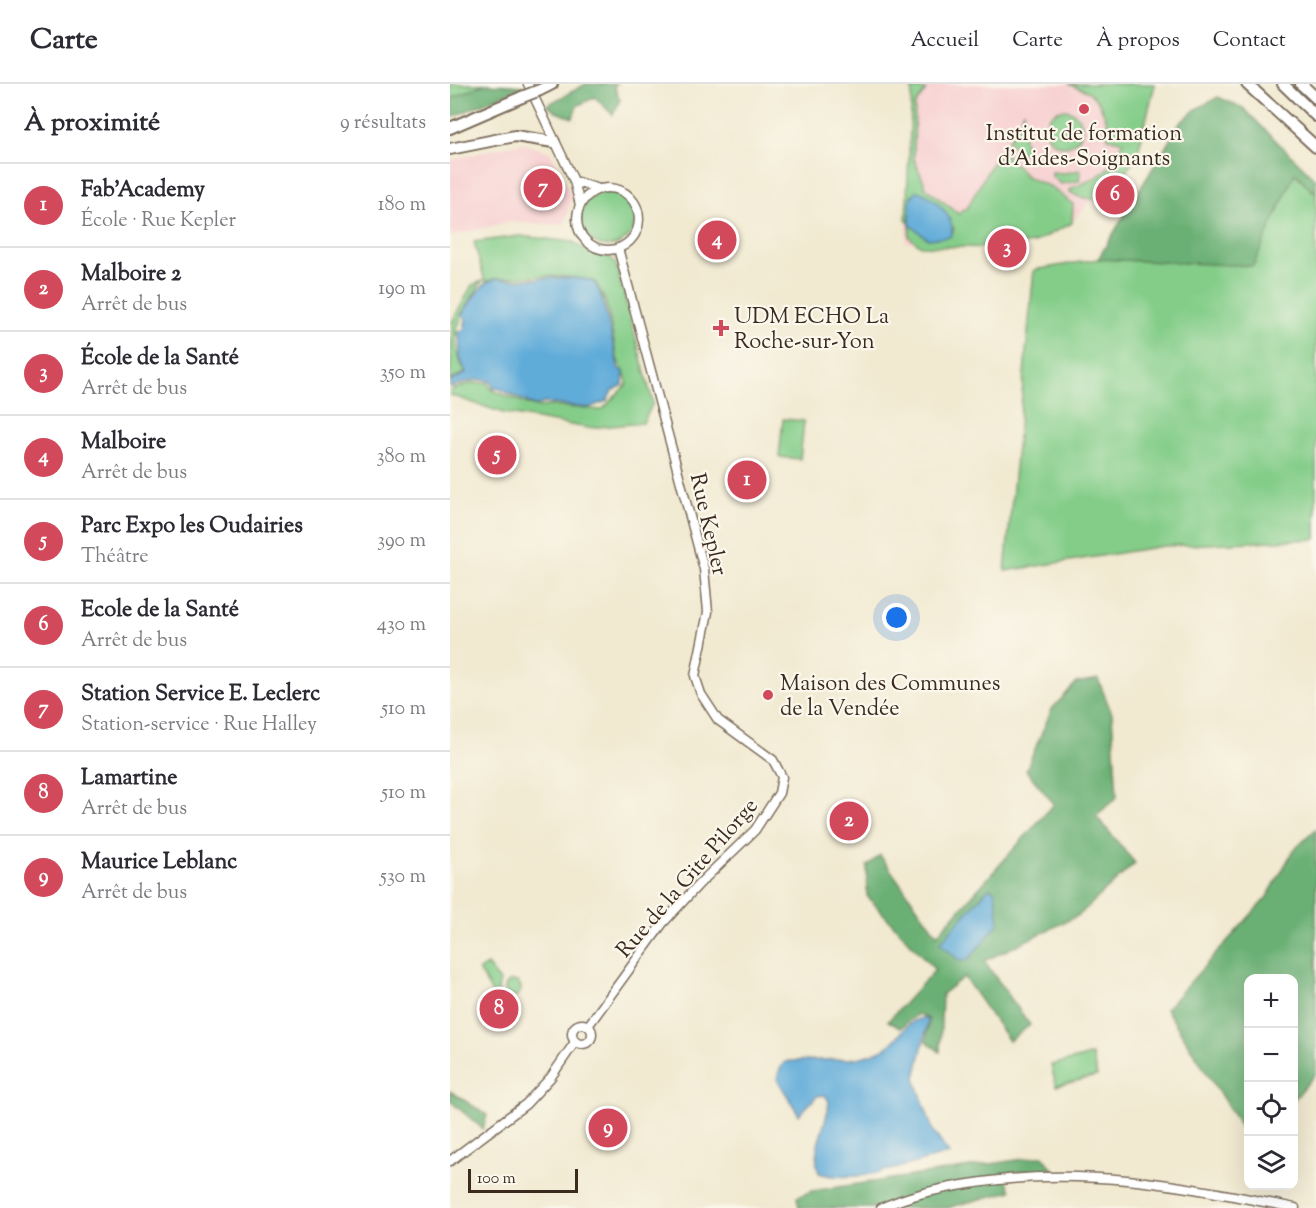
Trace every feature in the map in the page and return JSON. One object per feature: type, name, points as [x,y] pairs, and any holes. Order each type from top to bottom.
[{"type":"main road","points":[[450,128],[552,84]]},
{"type":"main road","points":[[1247,84],[1316,147]]},
{"type":"main road","points":[[1283,84],[1316,116]]},
{"type":"main road","points":[[1301,84],[1316,98]]},
{"type":"main road","points":[[450,149],[515,136],[554,142]]},
{"type":"street","points":[[528,84],[574,182],[580,205],[577,220],[584,239],[599,249],[618,249],[631,240],[636,231],[638,212],[626,194],[617,190],[582,186],[574,182]]},
{"type":"street","points":[[580,205],[591,193],[599,189]]},
{"type":"street","name":"Rue Kepler","points":[[618,249],[704,569],[708,612],[695,676],[709,710],[718,720],[773,760],[782,777]]},
{"type":"street","name":"Rue de la Gite Pilorge","points":[[588,1026],[663,923],[700,883],[755,830],[779,793],[782,777]]},
{"type":"street","points":[[580,1024],[588,1026],[592,1033],[590,1040],[583,1044],[576,1042],[572,1035],[574,1028],[580,1024]]},
{"type":"street","points":[[450,1161],[526,1104],[551,1077],[576,1042]]},
{"type":"street","points":[[881,1208],[914,1195],[957,1186],[993,1180],[1074,1175],[1157,1182],[1295,1208]]},
{"type":"shaded area","points":[[914,84],[1143,84],[1127,160],[1072,222],[942,244],[906,242]]},
{"type":"shaded area","points":[[521,143],[550,152],[572,196],[564,225],[508,222],[450,236],[450,160]]},
{"type":"green space","points":[[450,84],[484,84],[450,99]]},
{"type":"green space","points":[[484,84],[524,86],[450,118],[450,99]]},
{"type":"green space","points":[[586,84],[617,84],[614,86],[620,100],[613,115],[595,97],[577,106],[573,118],[556,112],[547,105]]},
{"type":"green space","points":[[1069,84],[1155,84],[1137,156],[1109,195],[1097,200],[1079,197],[1070,192],[1070,189],[1102,173],[1113,161],[1123,142],[1108,138],[1107,121],[1099,103],[1089,92]]},
{"type":"green space","points":[[912,88],[926,90],[915,105],[914,159],[927,189],[959,214],[963,209],[966,210],[992,163],[1004,152],[1027,177],[1051,187],[1073,204],[1072,223],[1033,243],[998,248],[921,246],[909,237],[910,225],[928,239],[952,234],[954,228],[911,195],[909,222],[906,219]]},
{"type":"green space","points":[[1218,97],[1243,108],[1316,180],[1316,194],[1295,173],[1253,266],[1098,259],[1180,123],[1196,109]]},
{"type":"green space","points":[[1024,110],[1022,130],[1027,152],[1022,153],[1007,141],[1019,125]]},
{"type":"green space","points":[[1064,110],[1077,115],[1082,128],[1077,141],[1064,146],[1051,141],[1046,128],[1051,115]]},
{"type":"green space","points":[[1291,169],[1316,194],[1316,539],[1164,546],[1005,571],[1034,270],[1098,259],[1253,265]]},
{"type":"green space","points":[[1081,170],[1079,181],[1061,184],[1052,177],[1052,172],[1065,173]]},
{"type":"green space","points":[[603,192],[613,192],[623,196],[631,204],[635,219],[631,234],[623,242],[613,246],[603,246],[593,242],[585,234],[581,224],[581,214],[585,204],[593,196]]},
{"type":"green space","points":[[520,236],[573,242],[588,252],[611,258],[616,264],[653,403],[643,423],[588,428],[503,413],[450,395],[450,390],[472,383],[488,383],[492,390],[535,407],[602,410],[627,384],[626,376],[617,358],[607,307],[595,282],[585,279],[540,276],[485,282],[474,242]]},
{"type":"green space","points":[[482,281],[461,315],[457,329],[457,352],[466,372],[450,380],[452,322],[472,285]]},
{"type":"green space","points":[[783,419],[804,421],[800,459],[779,457]]},
{"type":"green space","points":[[1098,679],[1112,714],[1117,797],[1096,816],[1135,863],[1079,915],[984,961],[1030,1025],[1009,1041],[964,977],[942,994],[940,1052],[926,1041],[929,1019],[918,1014],[900,1028],[888,1021],[935,970],[867,896],[867,866],[880,855],[937,935],[1054,804],[1026,770],[1052,709],[1076,683]]},
{"type":"green space","points":[[1316,829],[1316,1073],[1298,1095],[1298,974],[1244,974],[1244,1132],[1166,1009],[1267,897],[1293,851]]},
{"type":"green space","points":[[487,965],[500,981],[496,1000],[479,970]]},
{"type":"green space","points":[[510,981],[516,981],[521,989],[519,995],[510,997],[505,992],[505,986]]},
{"type":"green space","points":[[1092,1055],[1097,1076],[1056,1086],[1051,1065]]},
{"type":"green space","points":[[450,1091],[487,1115],[483,1129],[450,1101]]},
{"type":"green space","points":[[1043,1156],[1053,1169],[1004,1173],[1011,1191],[947,1208],[799,1208],[797,1197],[812,1191]]},
{"type":"water","points":[[916,191],[929,197],[943,209],[951,223],[950,237],[928,239],[910,225],[910,199]]},
{"type":"water","points":[[498,278],[519,280],[573,278],[592,281],[601,295],[619,369],[624,371],[623,385],[612,391],[607,401],[588,408],[544,403],[535,406],[498,388],[494,389],[491,382],[486,380],[476,380],[450,387],[450,382],[466,373],[460,358],[459,331],[464,330],[466,320],[462,315],[481,288],[491,280]]},
{"type":"water","points":[[989,888],[995,891],[999,923],[968,960],[960,961],[940,943]]},
{"type":"water","points":[[924,1018],[928,1020],[915,1078],[933,1131],[949,1154],[867,1175],[834,1176],[819,1173],[818,1145],[829,1101],[825,1095],[817,1096],[799,1115],[777,1079],[782,1065],[789,1061],[858,1058],[888,1046],[908,1025]]},
{"type":"place","name":"Institut de formation d'Aides-Soignants","points":[[1084,109]]},
{"type":"place","name":"Station Service E. Leclerc","points":[[543,188]]},
{"type":"place","name":"Ecole de la Santé","points":[[1115,195]]},
{"type":"place","name":"Malboire","points":[[717,240]]},
{"type":"place","name":"École de la Santé","points":[[1007,248]]},
{"type":"place","name":"UDM ECHO La Roche-sur-Yon","points":[[721,328]]},
{"type":"place","name":"Parc Expo les Oudairies","points":[[497,455]]},
{"type":"place","name":"Fab'Academy","points":[[747,480]]},
{"type":"place","name":"Maison des Communes de la Vendée","points":[[768,695]]},
{"type":"place","name":"Malboire 2","points":[[849,821]]},
{"type":"place","name":"Lamartine","points":[[499,1009]]},
{"type":"place","name":"Maurice Leblanc","points":[[608,1128]]}]
